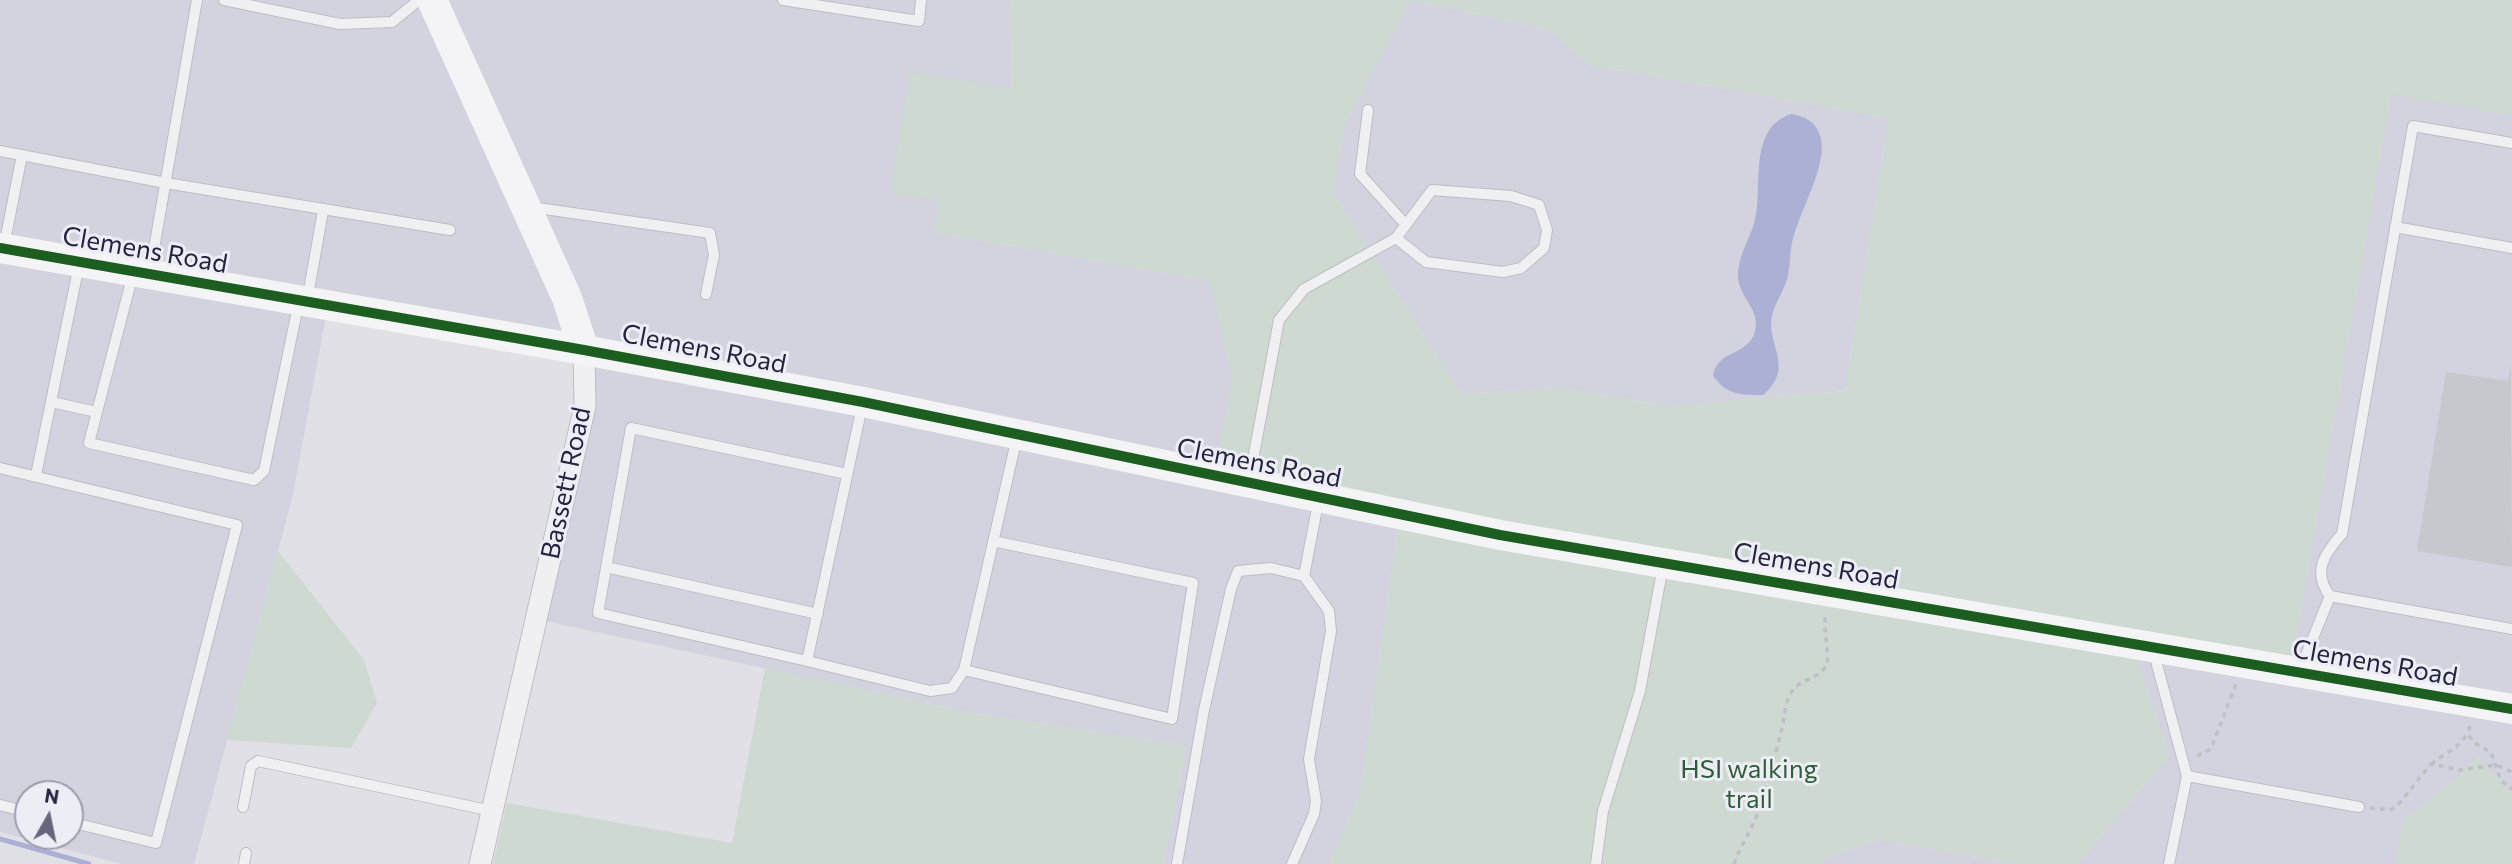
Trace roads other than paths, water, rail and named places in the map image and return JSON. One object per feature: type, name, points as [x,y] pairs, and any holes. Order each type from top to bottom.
[{"type":"street","name":"Bassett Road","points":[[432,0],[571,306],[584,349],[585,406],[480,864]]},
{"type":"street","name":"Clemens Road","points":[[2,248],[584,349],[863,402],[1017,437],[1500,535],[2512,709]]},
{"type":"lane","points":[[197,0],[166,183],[142,273],[89,443],[254,480],[264,471],[323,211]]},
{"type":"lane","points":[[224,0],[340,24],[392,22],[419,0]]},
{"type":"lane","points":[[783,0],[919,20],[921,0]]},
{"type":"lane","points":[[1368,110],[1360,174],[1406,225]]},
{"type":"lane","points":[[2512,143],[2413,125],[2343,534],[2330,548],[2319,568],[2321,583],[2330,596],[2512,629]]},
{"type":"lane","points":[[0,151],[323,211],[450,230]]},
{"type":"lane","points":[[2,248],[22,155]]},
{"type":"lane","points":[[1249,484],[1279,320],[1304,289],[1396,238],[1432,190],[1521,199],[1539,205],[1547,230],[1544,248],[1521,268],[1503,272],[1426,262],[1396,238]]},
{"type":"lane","points":[[525,206],[710,233],[714,255],[706,294]]},
{"type":"lane","points":[[2395,227],[2512,248]]},
{"type":"lane","points":[[36,475],[79,262]]},
{"type":"lane","points":[[51,402],[97,412]]},
{"type":"lane","points":[[807,661],[863,402]]},
{"type":"lane","points":[[847,474],[631,428],[598,613],[930,691],[953,688],[964,670],[1017,437]]},
{"type":"lane","points":[[0,468],[237,525],[156,844],[84,826]]},
{"type":"lane","points":[[1304,576],[1319,498]]},
{"type":"lane","points":[[964,670],[1172,719],[1193,583],[993,541]]},
{"type":"lane","points":[[1596,864],[1603,811],[1640,691],[1663,563]]},
{"type":"lane","points":[[606,567],[817,614]]},
{"type":"lane","points":[[1177,864],[1205,710],[1231,589],[1238,571],[1272,568],[1304,576],[1329,611],[1331,631],[1309,759],[1316,801],[1314,814],[1292,864]]},
{"type":"lane","points":[[2299,673],[2330,596]]},
{"type":"lane","points":[[2152,647],[2187,776],[2169,864]]},
{"type":"lane","points":[[243,807],[251,766],[258,761],[492,811]]},
{"type":"lane","points":[[2187,776],[2359,807]]},
{"type":"water","points":[[1791,114],[1801,116],[1817,129],[1821,139],[1820,163],[1795,231],[1787,280],[1772,315],[1771,326],[1779,366],[1777,375],[1773,385],[1763,395],[1741,394],[1723,387],[1713,375],[1721,361],[1747,345],[1755,331],[1755,316],[1739,283],[1739,268],[1755,220],[1763,143],[1774,124]]},
{"type":"waterway","points":[[0,839],[89,864]]},
{"type":"park label","name":"HSI walking trail","points":[[1749,784]]}]
